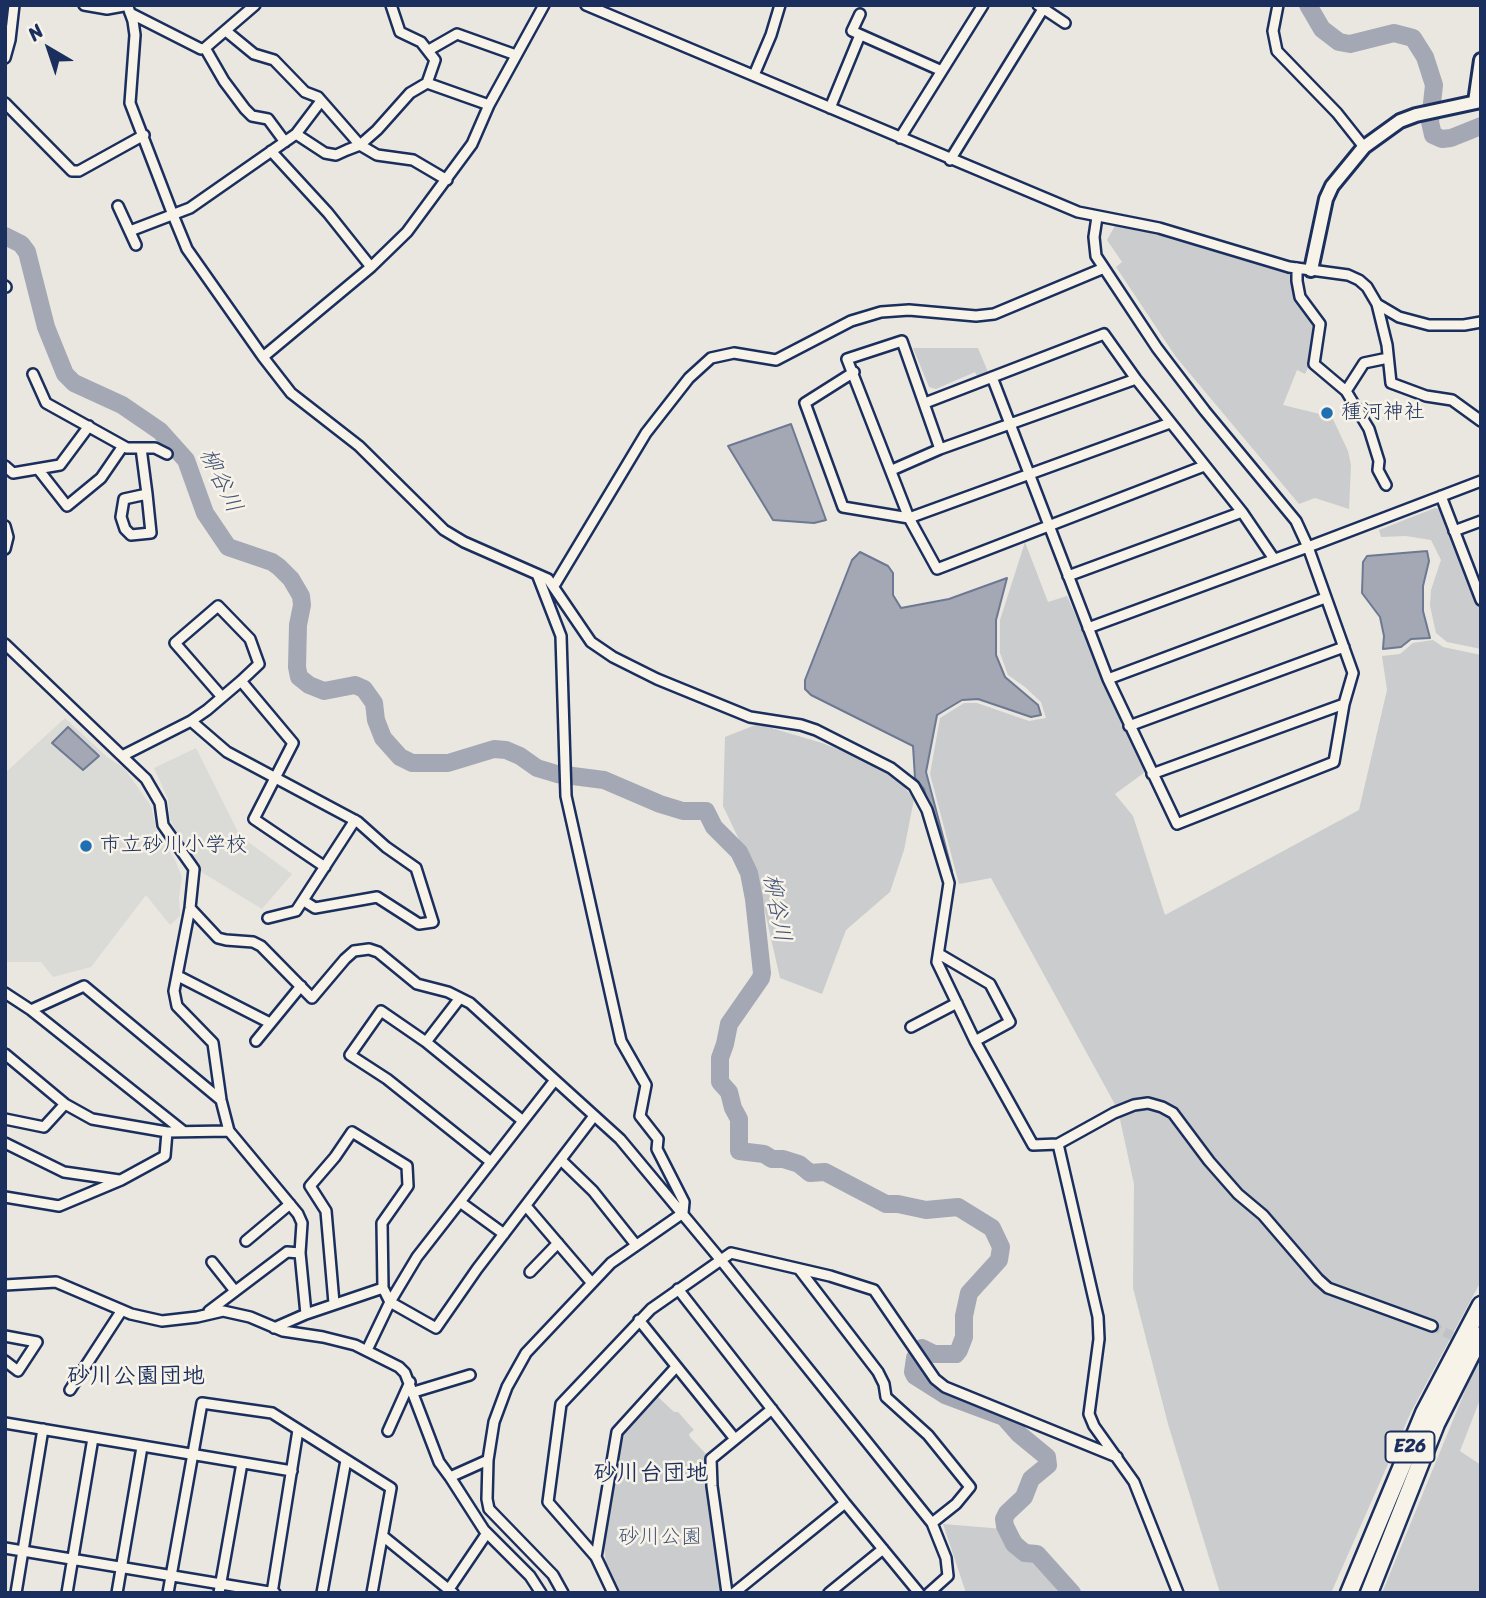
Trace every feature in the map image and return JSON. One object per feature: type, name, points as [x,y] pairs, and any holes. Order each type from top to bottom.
[{"type":"highway","name":"E26","points":[[1349,1593],[1424,1413],[1481,1305]]},
{"type":"highway","name":"E26","points":[[1369,1593],[1436,1424],[1481,1335]]},
{"type":"street","points":[[5,58],[14,5]]},
{"type":"street","points":[[84,5],[107,9],[129,8],[201,48],[205,48],[255,5]]},
{"type":"street","points":[[296,134],[314,147],[336,155],[360,145],[410,93],[427,83],[435,60],[421,42],[400,32],[391,5]]},
{"type":"street","points":[[263,357],[371,267],[407,232],[472,144],[489,105],[544,5]]},
{"type":"street","points":[[586,5],[1078,212],[1129,220],[1297,268],[1348,275],[1359,280],[1367,287],[1377,304],[1391,383],[1426,397],[1452,400],[1481,421]]},
{"type":"street","points":[[754,75],[780,5]]},
{"type":"street","points":[[900,138],[982,5]]},
{"type":"street","points":[[1278,5],[1273,31],[1277,51],[1337,113],[1364,147]]},
{"type":"street","points":[[950,160],[1041,7],[1065,23]]},
{"type":"street","points":[[129,8],[135,35],[130,103],[144,135],[155,173],[187,249],[291,393],[359,446],[444,530],[464,542],[537,574],[554,586],[592,642],[613,657],[657,679],[750,718],[801,725],[816,730],[891,768],[914,786],[927,810],[949,883],[937,962],[975,1041],[1033,1145],[1058,1144],[1134,1105],[1147,1103],[1162,1107],[1173,1113],[1238,1194],[1262,1215],[1318,1279],[1328,1287],[1352,1298],[1399,1312],[1432,1326]]},
{"type":"street","points":[[860,14],[852,31],[942,71]]},
{"type":"street","points":[[226,31],[254,54],[274,60],[305,92],[321,101],[360,145],[377,155],[413,160],[447,180]]},
{"type":"street","points":[[429,50],[457,34],[516,55]]},
{"type":"street","points":[[830,107],[860,35]]},
{"type":"street","points":[[205,48],[245,109],[252,116],[268,119],[285,142]]},
{"type":"street","points":[[1311,270],[1326,199],[1332,186],[1364,147],[1388,128],[1416,116],[1478,102],[1481,60]]},
{"type":"street","points":[[427,83],[489,105]]},
{"type":"street","points":[[130,231],[190,208],[296,134],[321,101]]},
{"type":"street","points":[[5,103],[72,171],[79,172],[144,135]]},
{"type":"street","points":[[271,151],[328,213],[371,267]]},
{"type":"street","points":[[118,206],[136,245]]},
{"type":"street","points":[[992,377],[1108,679],[1177,824],[1334,762],[1344,704],[1353,673],[1308,547],[1296,521],[1157,348],[1096,256],[1094,237],[1097,217]]},
{"type":"street","points":[[554,586],[665,406],[697,369],[711,358],[734,353],[776,360],[851,321],[881,312],[909,310],[976,316],[993,314],[1104,268]]},
{"type":"street","points":[[1297,268],[1300,297],[1320,324],[1314,365],[1346,391],[1368,429],[1378,461],[1378,470],[1386,485]]},
{"type":"street","points":[[1377,304],[1399,317],[1429,325],[1481,323]]},
{"type":"street","points":[[925,403],[1104,334],[1170,423],[1242,512],[1274,559]]},
{"type":"street","points":[[940,449],[902,341],[847,359],[909,518],[937,569],[1204,466]]},
{"type":"street","points":[[1346,391],[1364,363],[1388,358]]},
{"type":"street","points":[[854,372],[805,403],[842,506],[909,518],[1170,423]]},
{"type":"street","points":[[33,374],[46,403],[123,446],[155,448],[167,454]]},
{"type":"street","points":[[892,470],[940,449],[1136,379]]},
{"type":"street","points":[[5,466],[13,473],[60,465],[89,426]]},
{"type":"street","points":[[38,469],[67,506],[101,478],[123,446]]},
{"type":"street","points":[[141,448],[147,494],[151,533],[131,535],[125,529],[121,517],[124,499],[147,494]]},
{"type":"street","points":[[1088,628],[1308,547],[1353,526],[1481,481]]},
{"type":"street","points":[[1441,496],[1454,531],[1477,578],[1481,600]]},
{"type":"street","points":[[1068,576],[1242,512]]},
{"type":"street","points":[[1454,531],[1481,521]]},
{"type":"street","points":[[5,526],[8,537],[5,549]]},
{"type":"street","points":[[537,574],[561,636],[566,796],[621,1041],[646,1085],[640,1116],[658,1139],[657,1149],[684,1202],[683,1213]]},
{"type":"street","points":[[1108,679],[1325,598]]},
{"type":"street","points":[[122,756],[191,721],[222,697],[260,664],[250,639],[218,606],[175,643],[222,697]]},
{"type":"street","points":[[5,643],[146,779],[160,803],[163,825],[194,869],[190,908],[174,991],[177,1006],[213,1043],[221,1100],[229,1131],[298,1213],[302,1223],[300,1253],[306,1314]]},
{"type":"street","points":[[1129,726],[1344,647]]},
{"type":"street","points":[[241,681],[293,743],[254,819],[325,867]]},
{"type":"street","points":[[1152,774],[1344,704]]},
{"type":"street","points":[[191,721],[228,752],[355,820],[416,868],[433,922],[419,924],[377,897],[315,908],[304,901]]},
{"type":"street","points":[[268,918],[296,911],[355,820]]},
{"type":"street","points":[[190,908],[218,938],[253,942],[261,946],[312,998],[354,951],[369,949],[388,959],[417,984],[460,998],[489,1020],[594,1116],[636,1156],[932,1523],[946,1558],[948,1576],[929,1593]]},
{"type":"street","points":[[939,954],[990,984],[1010,1022],[975,1041]]},
{"type":"street","points":[[178,976],[270,1023]]},
{"type":"street","points":[[31,1010],[84,986],[221,1100]]},
{"type":"street","points":[[256,1041],[300,986]]},
{"type":"street","points":[[5,993],[31,1010],[183,1131]]},
{"type":"street","points":[[426,1042],[460,998]]},
{"type":"street","points":[[911,1027],[957,1003]]},
{"type":"street","points":[[491,1162],[387,1079],[350,1055],[381,1011],[426,1042],[523,1121]]},
{"type":"street","points":[[5,1054],[65,1104],[92,1119],[167,1132],[229,1131]]},
{"type":"street","points":[[367,1350],[390,1302],[417,1257],[555,1080]]},
{"type":"street","points":[[5,1119],[44,1127],[65,1104]]},
{"type":"street","points":[[334,1303],[326,1211],[310,1186],[352,1132],[407,1166],[408,1186],[382,1223],[383,1288],[390,1302],[436,1328],[594,1116]]},
{"type":"street","points":[[5,1197],[59,1206],[121,1180],[165,1156],[167,1132]]},
{"type":"street","points":[[5,1143],[64,1171],[121,1180]]},
{"type":"street","points":[[1058,1144],[1098,1317],[1099,1339],[1089,1414],[1094,1426],[1134,1482],[1178,1593]]},
{"type":"street","points":[[561,1160],[593,1191],[636,1245]]},
{"type":"street","points":[[460,1202],[504,1234]]},
{"type":"street","points":[[246,1241],[290,1204]]},
{"type":"street","points":[[526,1206],[592,1282]]},
{"type":"street","points":[[563,1593],[553,1575],[489,1509],[488,1460],[494,1422],[513,1376],[526,1353],[611,1263],[683,1213]]},
{"type":"street","points":[[530,1272],[558,1243]]},
{"type":"street","points":[[205,1314],[287,1252],[300,1253]]},
{"type":"street","points":[[613,1593],[596,1557],[548,1502],[561,1404],[639,1320],[731,1253],[864,1285],[874,1290],[929,1371],[945,1387],[1117,1457]]},
{"type":"street","points":[[212,1262],[235,1291]]},
{"type":"street","points":[[799,1269],[878,1372],[886,1397],[928,1435],[970,1487],[956,1504],[932,1523]]},
{"type":"street","points":[[5,1285],[56,1282],[122,1310],[162,1321],[223,1311],[250,1317],[296,1334],[323,1337],[367,1350],[399,1367],[412,1387],[439,1462],[487,1533],[530,1576],[541,1593]]},
{"type":"street","points":[[274,1328],[334,1303],[383,1288]]},
{"type":"street","points":[[678,1289],[919,1593]]},
{"type":"street","points":[[70,1390],[122,1310]]},
{"type":"street","points":[[639,1320],[734,1438]]},
{"type":"street","points":[[5,1336],[37,1342],[18,1371],[5,1361]]},
{"type":"street","points":[[596,1557],[617,1433],[676,1367]]},
{"type":"street","points":[[388,1431],[412,1387],[470,1375]]},
{"type":"street","points":[[169,1593],[202,1403],[272,1413],[391,1488],[372,1593]]},
{"type":"street","points":[[727,1593],[712,1486],[711,1459],[772,1409]]},
{"type":"street","points":[[5,1423],[292,1471]]},
{"type":"street","points":[[16,1593],[43,1429]]},
{"type":"street","points":[[5,1548],[171,1575],[220,1588],[273,1593],[298,1430]]},
{"type":"street","points":[[67,1593],[93,1438]]},
{"type":"street","points":[[117,1593],[142,1447]]},
{"type":"street","points":[[322,1593],[346,1460]]},
{"type":"street","points":[[450,1477],[488,1460]]},
{"type":"street","points":[[220,1588],[242,1463]]},
{"type":"street","points":[[734,1593],[845,1503]]},
{"type":"street","points":[[384,1537],[451,1591],[487,1533]]},
{"type":"street","points":[[829,1593],[883,1549]]},
{"type":"shaded area","points":[[791,424],[826,520],[814,523],[773,520],[728,446]]},
{"type":"shaded area","points":[[1427,551],[1429,561],[1423,586],[1423,611],[1430,638],[1411,639],[1401,647],[1383,649],[1384,636],[1380,617],[1362,593],[1363,562],[1367,556]]},
{"type":"shaded area","points":[[860,552],[888,566],[893,573],[893,595],[901,608],[949,599],[1007,578],[996,620],[996,655],[1005,677],[1038,705],[1041,715],[1031,717],[978,699],[962,700],[937,715],[926,772],[952,871],[948,872],[924,789],[915,778],[913,746],[811,695],[805,689],[805,680],[852,560]]},
{"type":"shaded area","name":"市立砂川小学校","points":[[65,718],[107,757],[124,768],[151,806],[157,832],[175,860],[182,877],[180,916],[170,925],[146,895],[91,967],[53,977],[41,962],[5,962],[5,773]]},
{"type":"shaded area","points":[[68,727],[99,756],[83,770],[52,743]]},
{"type":"shaded area","points":[[196,748],[240,836],[292,874],[262,909],[203,873],[192,863],[170,819],[168,799],[154,768]]},
{"type":"green space","points":[[1117,222],[1174,236],[1291,272],[1296,301],[1316,324],[1313,358],[1305,374],[1297,370],[1283,405],[1332,417],[1348,451],[1351,465],[1349,509],[1315,498],[1299,504],[1176,357],[1116,267],[1122,262],[1107,240]]},
{"type":"green space","points":[[913,348],[978,348],[988,372],[977,376],[975,372],[936,389],[929,387]]},
{"type":"green space","points":[[1435,508],[1443,510],[1481,612],[1481,649],[1447,642],[1436,633],[1430,606],[1431,590],[1441,560],[1431,540],[1406,536],[1381,537],[1379,530]]},
{"type":"green space","points":[[1025,542],[1048,602],[1067,596],[1145,772],[1115,794],[1133,816],[1165,915],[1359,810],[1387,690],[1382,656],[1400,654],[1413,643],[1433,640],[1443,647],[1481,655],[1481,1281],[1411,1412],[1331,1593],[1220,1593],[1168,1424],[1133,1288],[1134,1184],[1118,1110],[991,878],[959,884],[930,774],[940,718],[964,703],[977,703],[1029,721],[1046,718],[1041,702],[1008,675],[1000,653],[1000,620]]},
{"type":"green space","points":[[758,724],[822,743],[890,770],[914,799],[904,850],[890,892],[846,930],[822,994],[780,978],[757,877],[723,806],[725,737]]},
{"type":"green space","points":[[1481,1352],[1481,1397],[1460,1451],[1481,1465],[1481,1593],[1382,1593]]},
{"type":"green space","name":"砂川公園","points":[[656,1395],[674,1412],[678,1412],[694,1430],[689,1434],[690,1437],[707,1455],[708,1489],[721,1593],[621,1593],[606,1563],[604,1547],[620,1434]]},
{"type":"green space","points":[[943,1524],[1016,1530],[1061,1593],[966,1593]]},
{"type":"waterway","points":[[1308,5],[1322,29],[1339,42],[1350,44],[1394,33],[1413,38],[1425,57],[1434,85],[1430,122],[1433,135],[1442,139],[1451,138],[1481,126]]},
{"type":"waterway","name":"柳谷川","points":[[5,236],[21,244],[27,252],[46,327],[65,374],[74,383],[122,405],[160,431],[186,460],[205,513],[228,547],[272,562],[291,579],[301,596],[302,605],[298,625],[299,677],[324,691],[355,685],[364,689],[374,703],[376,720],[383,738],[400,757],[412,763],[448,763],[494,749],[506,750],[537,768],[557,774],[604,780],[683,811],[706,811],[714,827],[739,852],[749,873],[754,899],[762,973],[729,1024],[720,1058],[720,1082],[729,1092],[739,1119],[739,1151],[783,1159],[799,1164],[810,1173],[825,1172],[886,1204],[926,1210],[958,1207],[992,1228],[1001,1247],[999,1260],[969,1293],[964,1316],[964,1337],[959,1350],[956,1354],[934,1354],[922,1348],[915,1358],[913,1372],[945,1395],[1004,1417],[1019,1434],[1047,1457],[1048,1465],[1031,1479],[1024,1497],[1007,1513],[1005,1526],[1014,1544],[1025,1553],[1037,1554],[1072,1593]]},
{"type":"tunnel","points":[[1432,1326],[1463,1341]]},
{"type":"place","name":"種河神社","points":[[1327,413]]},
{"type":"place","name":"市立砂川小学校","points":[[86,846]]},
{"type":"district","name":"砂川公園団地","points":[[136,1377]]},
{"type":"district","name":"砂川台団地","points":[[651,1474]]}]
